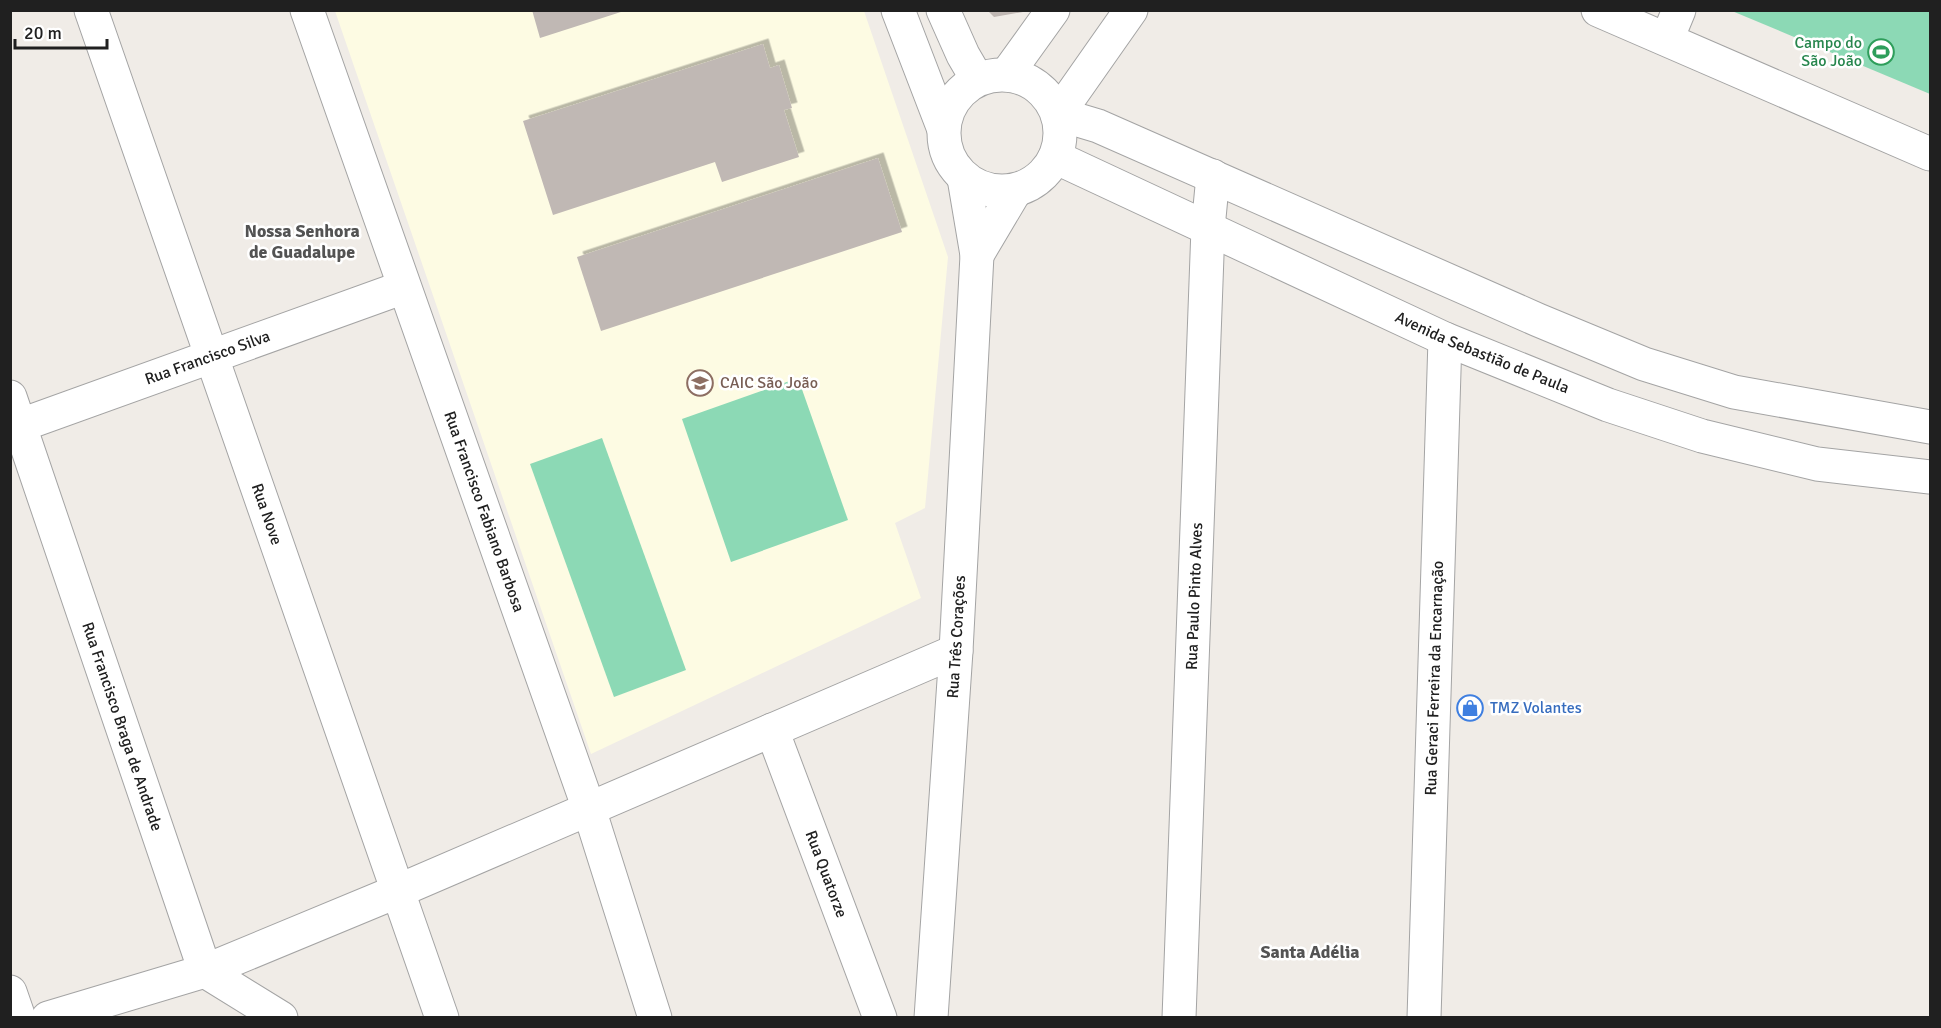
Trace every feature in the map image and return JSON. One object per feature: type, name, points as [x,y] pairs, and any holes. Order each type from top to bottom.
[{"type":"street","name":"Rua Nove","points":[[91,10],[442,1017]]},
{"type":"street","name":"Rua Francisco Fabiano Barbosa","points":[[307,10],[589,809],[655,1017]]},
{"type":"street","points":[[898,10],[943,127],[947,157],[964,178],[988,190],[1015,191],[1032,183],[1046,172],[1055,157],[1061,136],[1058,114],[1047,94],[1029,80],[992,76],[963,55],[944,10]]},
{"type":"street","points":[[943,127],[954,98],[992,76],[1053,10]]},
{"type":"street","points":[[1058,114],[1131,10]]},
{"type":"street","points":[[1598,10],[1673,25],[1930,154]]},
{"type":"street","points":[[1058,114],[1098,126],[1538,320],[1644,364],[1734,392],[1930,427]]},
{"type":"street","name":"Avenida Sebastião de Paula","points":[[1055,157],[1445,339],[1608,405],[1702,435],[1816,464],[1930,477]]},
{"type":"street","name":"Rua Paulo Pinto Alves","points":[[1179,1017],[1208,228],[1213,176]]},
{"type":"street","name":"Rua Três Corações","points":[[931,1017],[956,651],[977,255],[964,178]]},
{"type":"street","name":"Rua Três Corações","points":[[977,255],[1015,191]]},
{"type":"street","name":"Rua Francisco Silva","points":[[14,417],[212,356],[404,287]]},
{"type":"street","name":"Rua Geraci Ferreira da Encarnação","points":[[1424,1017],[1445,339]]},
{"type":"street","name":"Rua Francisco Braga de Andrade","points":[[14,417],[205,971]]},
{"type":"street","points":[[48,1017],[205,971],[398,891],[956,651]]},
{"type":"street","name":"Rua Quatorze","points":[[772,730],[880,1017]]},
{"type":"street","points":[[205,971],[281,1017]]},
{"type":"street","points":[[10,992],[19,1017]]},
{"type":"shaded area","name":"CAIC São João","points":[[335,11],[864,11],[948,257],[925,508],[895,523],[921,598],[591,754]]},
{"type":"green space","name":"Campo do São João","points":[[1732,11],[1930,11],[1930,94]]},
{"type":"green space","points":[[798,378],[848,520],[731,562],[682,419]]},
{"type":"green space","points":[[602,438],[686,670],[614,697],[530,464]]},
{"type":"building","points":[[532,10],[624,10],[624,11],[540,38]]},
{"type":"building","points":[[987,10],[1023,10],[1023,12],[994,17]]},
{"type":"building","points":[[763,44],[770,68],[779,65],[792,108],[784,110],[799,157],[722,182],[715,162],[553,215],[523,121]]},
{"type":"building","points":[[878,158],[902,232],[601,331],[577,257]]},
{"type":"place","name":"Campo do São João","points":[[1881,52]]},
{"type":"place","name":"CAIC São João","points":[[700,383]]},
{"type":"place","name":"TMZ Volantes","points":[[1470,708]]},
{"type":"district","name":"Nossa Senhora de Guadalupe","points":[[302,241]]},
{"type":"district","name":"Santa Adélia","points":[[1310,952]]}]
